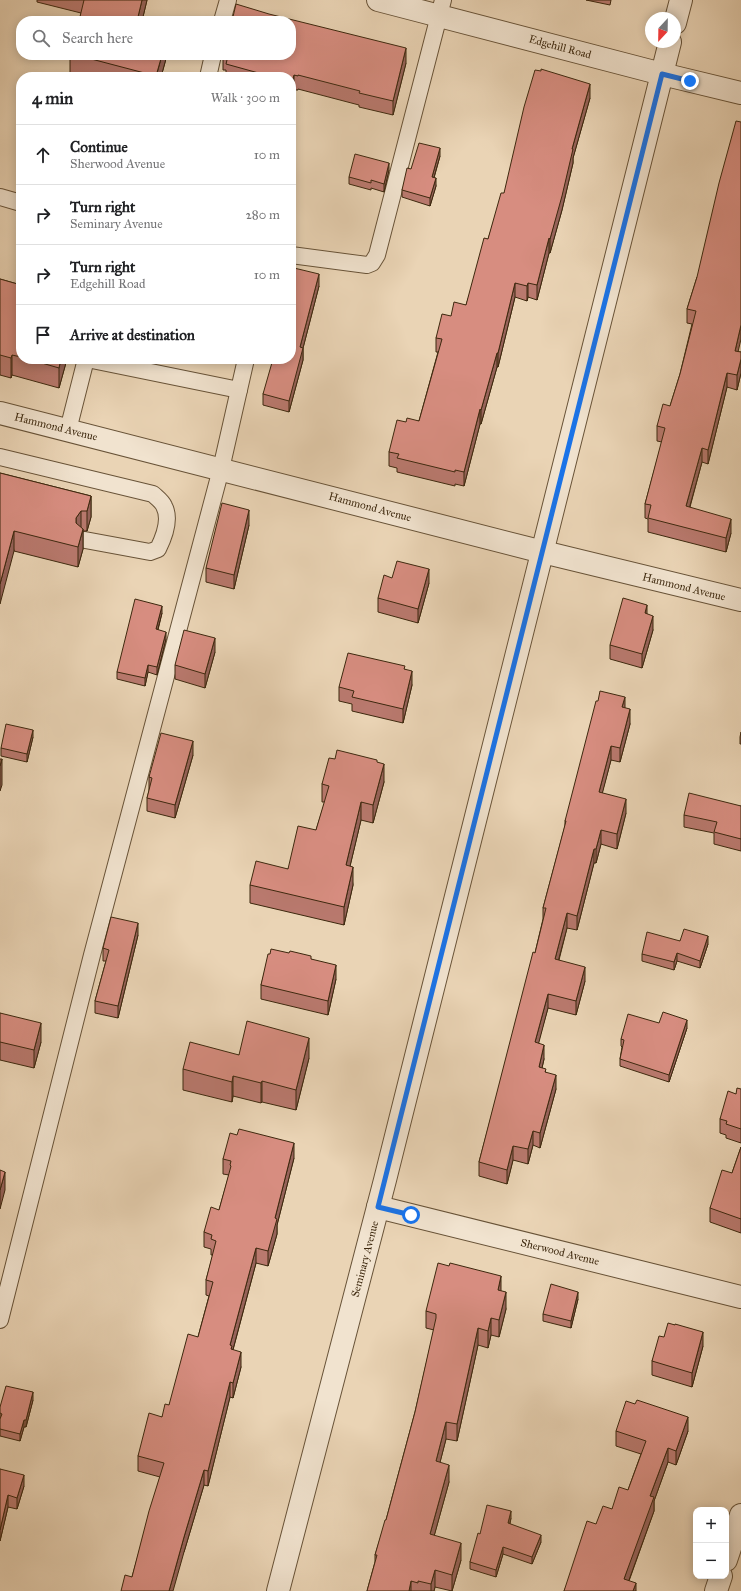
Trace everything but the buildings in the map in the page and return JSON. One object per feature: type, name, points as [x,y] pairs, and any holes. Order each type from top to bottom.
[{"type":"street","name":"Edgehill Road","points":[[378,0],[441,8],[662,74],[741,93]]},
{"type":"street","points":[[678,12],[681,0]]},
{"type":"street","name":"Seminary Avenue","points":[[278,1591],[378,1207],[668,48]]},
{"type":"street","name":"Hammond Avenue","points":[[0,413],[543,552],[741,600]]},
{"type":"street","name":"Sherwood Avenue","points":[[378,1207],[741,1297]]},
{"type":"street","points":[[729,1551],[741,1515]]},
{"type":"street","points":[[716,1591],[720,1579]]},
{"type":"lane","points":[[223,16],[228,0]]},
{"type":"lane","points":[[296,256],[366,265],[372,263],[376,255],[441,8]]},
{"type":"lane","points":[[209,72],[212,60]]},
{"type":"lane","points":[[0,196],[16,201]]},
{"type":"lane","points":[[68,430],[86,364]]},
{"type":"lane","points":[[112,364],[239,390]]},
{"type":"lane","points":[[0,1320],[90,962],[221,469],[245,364]]},
{"type":"lane","points":[[0,457],[153,494],[164,506],[168,519],[158,549],[150,552],[85,540]]},
{"type":"route","points":[[411,1215],[378,1207],[662,74],[690,81]]}]
